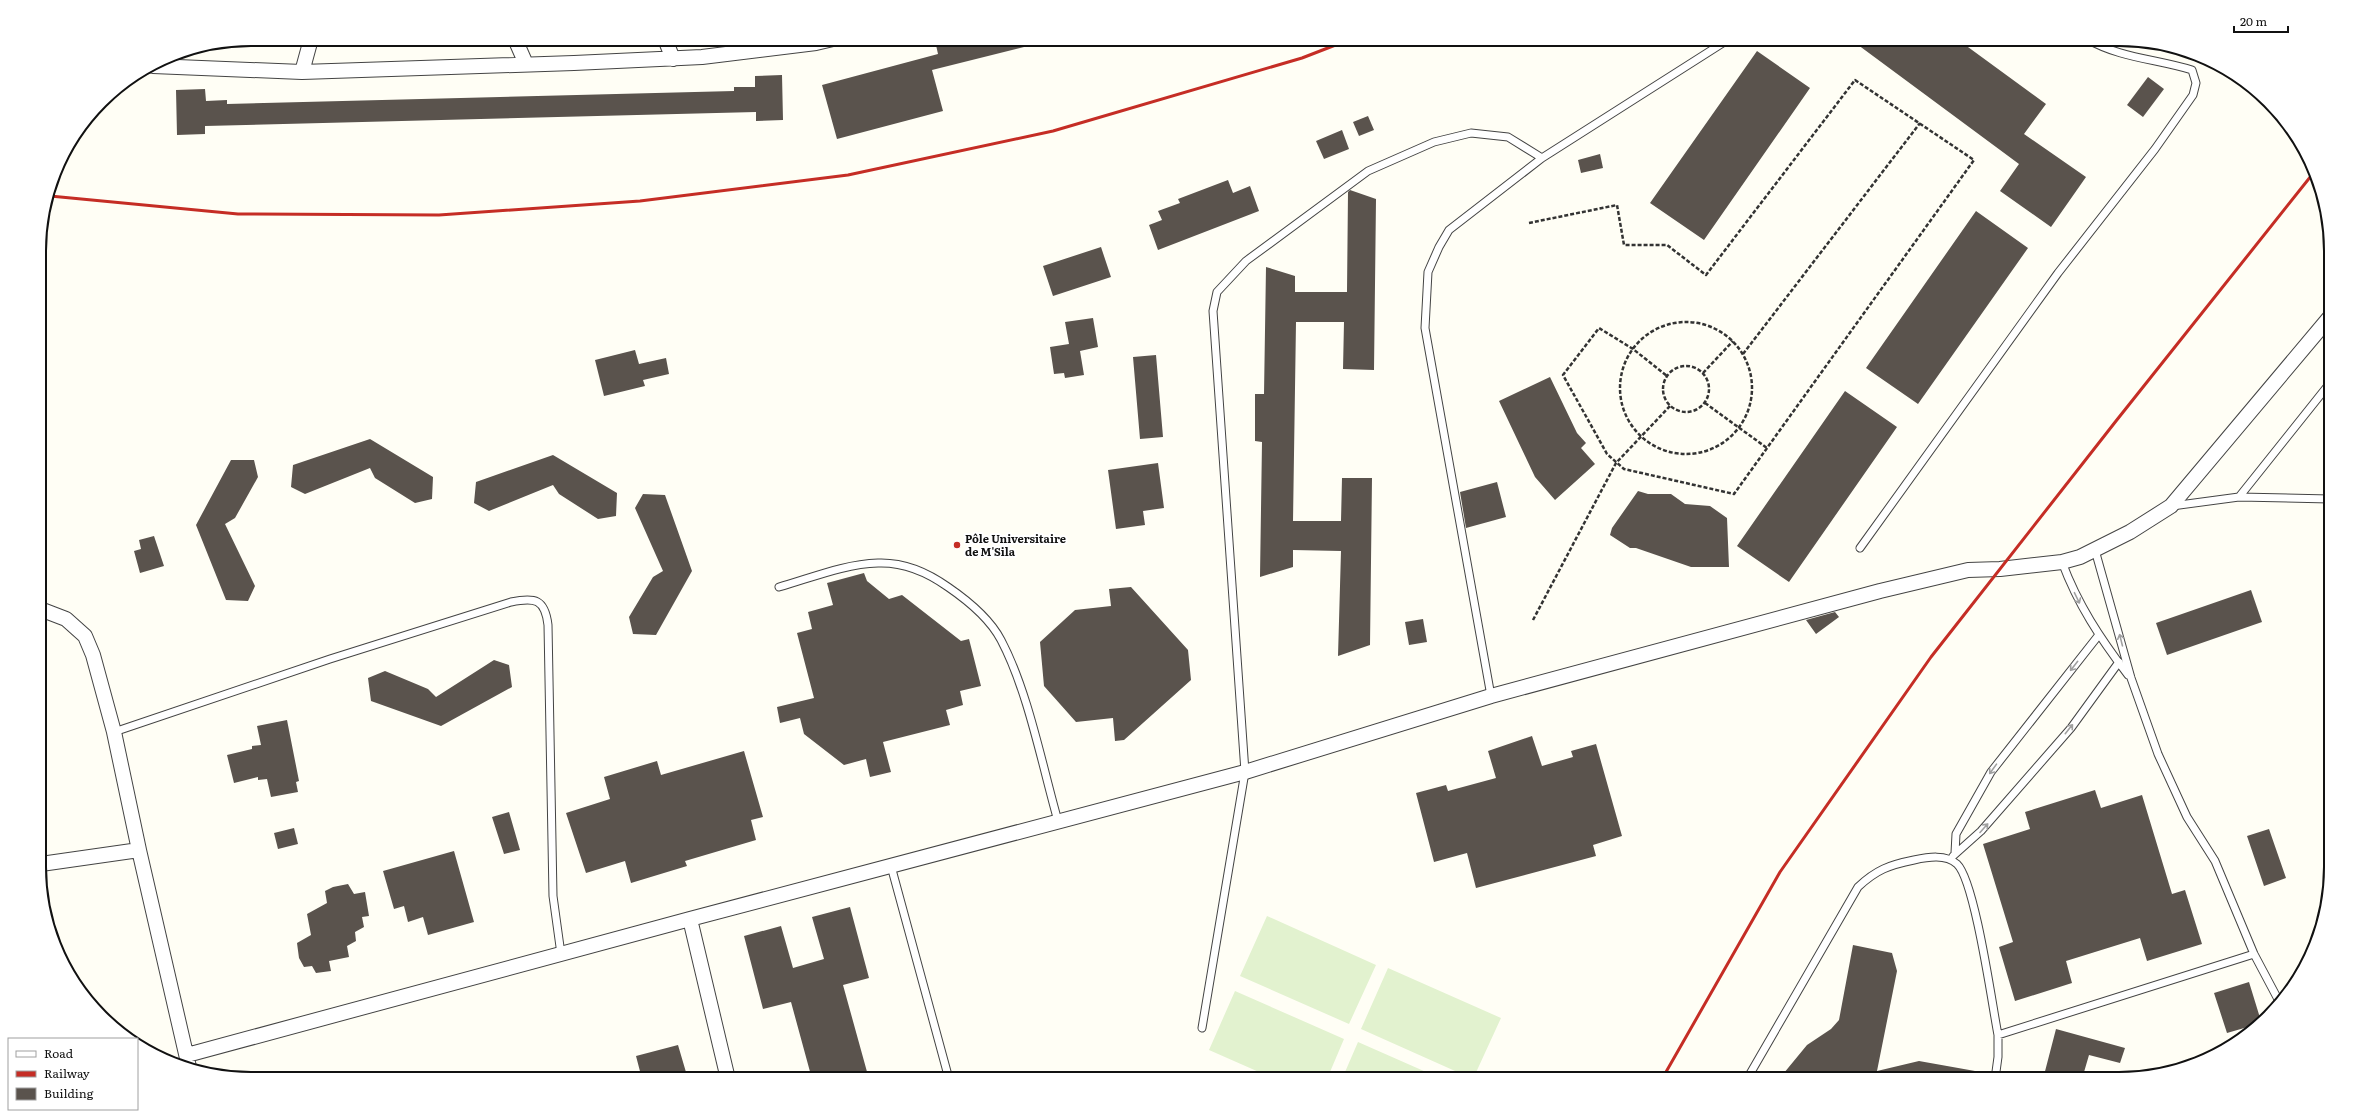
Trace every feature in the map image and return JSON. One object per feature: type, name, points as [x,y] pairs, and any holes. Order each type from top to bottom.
[{"type":"street","points":[[302,72],[309,46]]},
{"type":"street","points":[[518,46],[526,64]]},
{"type":"street","points":[[668,46],[673,59]]},
{"type":"street","points":[[162,66],[302,72],[673,59],[745,53],[786,46]]},
{"type":"street","points":[[46,611],[66,619],[85,636],[101,681],[114,732],[139,850],[188,1061],[561,954],[1245,772],[1491,696],[1934,577],[1968,570],[2000,569],[2062,562],[2095,550],[2130,532],[2171,506],[2324,325]]},
{"type":"street","points":[[46,863],[139,850]]},
{"type":"street","points":[[690,919],[726,1072]]},
{"type":"lane","points":[[1491,696],[1425,328],[1428,272],[1439,247],[1449,230],[1542,158],[1718,46]]},
{"type":"lane","points":[[1860,548],[2054,279],[2155,149],[2193,95],[2196,83],[2192,70],[2174,65],[2136,59],[2099,46]]},
{"type":"lane","points":[[1202,1028],[1245,772],[1213,311],[1217,292],[1246,261],[1368,171],[1434,142],[1471,133],[1508,138],[1542,158]]},
{"type":"lane","points":[[2240,497],[2324,390]]},
{"type":"lane","points":[[2171,506],[2240,497],[2324,499]]},
{"type":"lane","points":[[2095,550],[2131,678],[2158,754],[2187,817],[2215,861],[2254,954],[2277,997]]},
{"type":"lane","points":[[2062,562],[2078,600],[2098,636],[2131,678]]},
{"type":"lane","points":[[779,587],[844,568],[878,563],[905,565],[932,575],[959,595],[982,616],[1001,639],[1019,682],[1058,821]]},
{"type":"lane","points":[[114,732],[330,658],[511,602],[530,598],[539,603],[546,611],[548,625],[553,896],[561,954]]},
{"type":"lane","points":[[1996,1072],[1998,1057],[1998,1035],[1972,899],[1964,874],[1953,857],[1956,834],[1991,772],[2098,636]]},
{"type":"lane","points":[[1751,1072],[1858,887],[1875,872],[1893,865],[1916,859],[1953,857],[1981,832],[2071,728],[2119,662]]},
{"type":"lane","points":[[891,866],[947,1072]]},
{"type":"lane","points":[[1998,1035],[2254,954]]},
{"type":"path","points":[[1529,223],[1617,206],[1624,246],[1667,245],[1706,275],[1855,80],[1974,160],[1734,494],[1624,469],[1607,454],[1563,375],[1599,328],[1633,349],[1667,376]]},
{"type":"path","points":[[1743,354],[1920,123]]},
{"type":"path","points":[[1695,322],[1709,326],[1733,341],[1743,354],[1751,374],[1752,394],[1747,414],[1739,427],[1719,445],[1700,453],[1679,454],[1659,449],[1641,437],[1628,421],[1621,401],[1620,380],[1626,360],[1633,349],[1638,342],[1654,330],[1674,323],[1695,322]]},
{"type":"path","points":[[1703,373],[1733,341]]},
{"type":"path","points":[[1683,366],[1690,366],[1703,373],[1709,388],[1705,403],[1692,412],[1677,410],[1670,406],[1663,393],[1667,376],[1683,366]]},
{"type":"path","points":[[1705,403],[1767,448]]},
{"type":"path","points":[[1533,620],[1616,463],[1670,406]]},
{"type":"green space","points":[[1267,916],[1376,965],[1349,1024],[1240,976]]},
{"type":"green space","points":[[1388,968],[1501,1018],[1476,1072],[1457,1072],[1361,1029]]},
{"type":"green space","points":[[1235,991],[1344,1039],[1330,1072],[1259,1072],[1209,1050]]},
{"type":"green space","points":[[1358,1042],[1426,1072],[1345,1072]]},
{"type":"building","points":[[936,46],[1028,46],[932,70],[943,111],[837,139],[822,85],[938,54]]},
{"type":"building","points":[[1859,46],[1967,46],[2046,104],[2024,134],[2086,177],[2051,227],[2000,191],[2019,164]]},
{"type":"building","points":[[1757,51],[1810,88],[1704,240],[1650,203]]},
{"type":"building","points":[[782,75],[783,120],[756,121],[756,112],[205,126],[205,134],[177,135],[176,90],[205,89],[206,101],[227,100],[227,104],[734,91],[734,87],[755,87],[755,76]]},
{"type":"building","points":[[2148,77],[2164,89],[2143,117],[2127,105]]},
{"type":"building","points":[[1368,116],[1374,130],[1359,136],[1353,122]]},
{"type":"building","points":[[1342,130],[1349,149],[1324,159],[1316,141]]},
{"type":"building","points":[[1600,154],[1603,168],[1581,173],[1578,160]]},
{"type":"building","points":[[1228,180],[1233,193],[1250,186],[1259,211],[1158,250],[1149,225],[1162,220],[1158,211],[1180,203],[1178,199]]},
{"type":"building","points":[[1350,190],[1376,199],[1374,370],[1343,369],[1344,322],[1296,322],[1293,521],[1341,521],[1342,478],[1372,478],[1370,645],[1338,656],[1341,551],[1293,550],[1293,567],[1260,577],[1262,442],[1255,441],[1255,394],[1264,394],[1266,267],[1295,276],[1295,292],[1347,292],[1348,192]]},
{"type":"building","points":[[1976,211],[2028,248],[1918,404],[1866,368]]},
{"type":"building","points":[[1101,247],[1111,277],[1053,296],[1043,266]]},
{"type":"building","points":[[1093,318],[1098,347],[1080,351],[1084,375],[1065,378],[1064,373],[1054,374],[1050,347],[1069,344],[1065,322]]},
{"type":"building","points":[[635,350],[639,364],[666,358],[669,374],[643,380],[645,386],[604,396],[595,360]]},
{"type":"building","points":[[1156,355],[1163,437],[1140,439],[1133,357]]},
{"type":"building","points":[[1550,377],[1577,433],[1586,443],[1581,448],[1595,464],[1555,500],[1535,477],[1499,401]]},
{"type":"building","points":[[1845,391],[1897,427],[1789,582],[1737,546]]},
{"type":"building","points":[[370,439],[433,477],[432,499],[415,503],[375,478],[370,468],[305,494],[291,487],[293,465]]},
{"type":"building","points":[[553,455],[617,493],[616,516],[598,519],[559,494],[553,485],[489,511],[474,503],[476,482]]},
{"type":"building","points":[[231,460],[254,460],[258,477],[235,518],[225,524],[255,586],[248,601],[226,600],[196,525]]},
{"type":"building","points":[[1158,463],[1164,508],[1143,511],[1145,525],[1116,529],[1108,470]]},
{"type":"building","points":[[1497,482],[1506,517],[1466,528],[1460,492]]},
{"type":"building","points":[[1638,491],[1648,494],[1671,494],[1685,504],[1710,506],[1727,518],[1729,567],[1691,567],[1636,548],[1630,548],[1610,535],[1612,528]]},
{"type":"building","points":[[643,494],[665,495],[692,571],[656,635],[633,634],[629,617],[653,577],[663,571],[635,508]]},
{"type":"building","points":[[154,536],[164,566],[140,573],[134,551],[141,549],[139,540]]},
{"type":"building","points":[[864,573],[867,581],[889,599],[902,595],[961,641],[969,639],[981,686],[960,691],[963,705],[946,710],[950,725],[883,742],[891,772],[870,777],[866,759],[844,765],[804,734],[800,718],[780,723],[777,707],[814,698],[797,633],[812,629],[808,612],[833,605],[827,583]]},
{"type":"building","points":[[1131,587],[1188,650],[1191,680],[1124,740],[1115,741],[1113,718],[1076,722],[1044,686],[1040,642],[1075,610],[1111,606],[1109,589]]},
{"type":"building","points":[[2251,590],[2262,622],[2167,655],[2156,623]]},
{"type":"building","points":[[1835,612],[1839,617],[1816,634],[1806,620]]},
{"type":"building","points":[[1423,619],[1427,642],[1409,645],[1405,622]]},
{"type":"building","points":[[494,660],[509,665],[512,687],[441,726],[371,701],[368,678],[385,671],[428,689],[436,697]]},
{"type":"building","points":[[287,720],[299,781],[296,782],[298,792],[271,797],[267,779],[258,780],[258,777],[234,783],[227,755],[252,749],[252,746],[261,745],[257,726]]},
{"type":"building","points":[[1532,736],[1542,766],[1573,757],[1571,751],[1596,744],[1622,836],[1593,845],[1596,856],[1476,888],[1467,853],[1434,862],[1416,793],[1446,785],[1448,791],[1496,778],[1488,751]]},
{"type":"building","points":[[744,751],[763,817],[751,820],[756,840],[685,861],[687,866],[631,883],[625,861],[586,873],[566,813],[610,799],[604,777],[657,761],[661,775]]},
{"type":"building","points":[[2095,790],[2101,808],[2142,795],[2172,894],[2185,890],[2202,944],[2147,961],[2140,938],[2066,961],[2072,983],[2015,1001],[1999,947],[2013,942],[1983,844],[2030,829],[2025,812]]},
{"type":"building","points":[[509,812],[520,850],[504,854],[492,817]]},
{"type":"building","points":[[294,828],[298,844],[278,849],[274,833]]},
{"type":"building","points":[[2269,829],[2286,878],[2264,886],[2247,836]]},
{"type":"building","points":[[454,851],[474,922],[428,935],[423,917],[408,922],[404,906],[394,909],[383,871]]},
{"type":"building","points":[[348,884],[354,894],[365,892],[369,916],[362,917],[364,927],[355,932],[356,941],[347,946],[349,957],[329,961],[331,971],[316,973],[312,966],[304,967],[299,958],[297,943],[311,935],[307,914],[327,903],[325,891],[333,887]]},
{"type":"building","points":[[850,907],[869,978],[843,985],[867,1072],[810,1072],[791,1002],[763,1009],[744,936],[781,926],[793,968],[824,959],[812,917]]},
{"type":"building","points":[[1853,945],[1892,953],[1897,971],[1877,1071],[1919,1061],[1975,1072],[1785,1072],[1807,1045],[1831,1029],[1839,1020]]},
{"type":"building","points":[[2249,982],[2259,1016],[2247,1027],[2227,1033],[2214,993]]},
{"type":"building","points":[[2056,1029],[2125,1048],[2120,1063],[2089,1055],[2084,1072],[2045,1072]]},
{"type":"building","points":[[678,1045],[686,1072],[640,1072],[636,1056]]},
{"type":"railway","points":[[54,196],[238,214],[439,215],[640,201],[848,175],[1053,131],[1302,58],[1333,46]]},
{"type":"railway","points":[[1666,1072],[1780,872],[1931,657],[2310,177]]},
{"type":"place","name":"Pôle Universitaire de M'Sila","points":[[957,545]]}]
